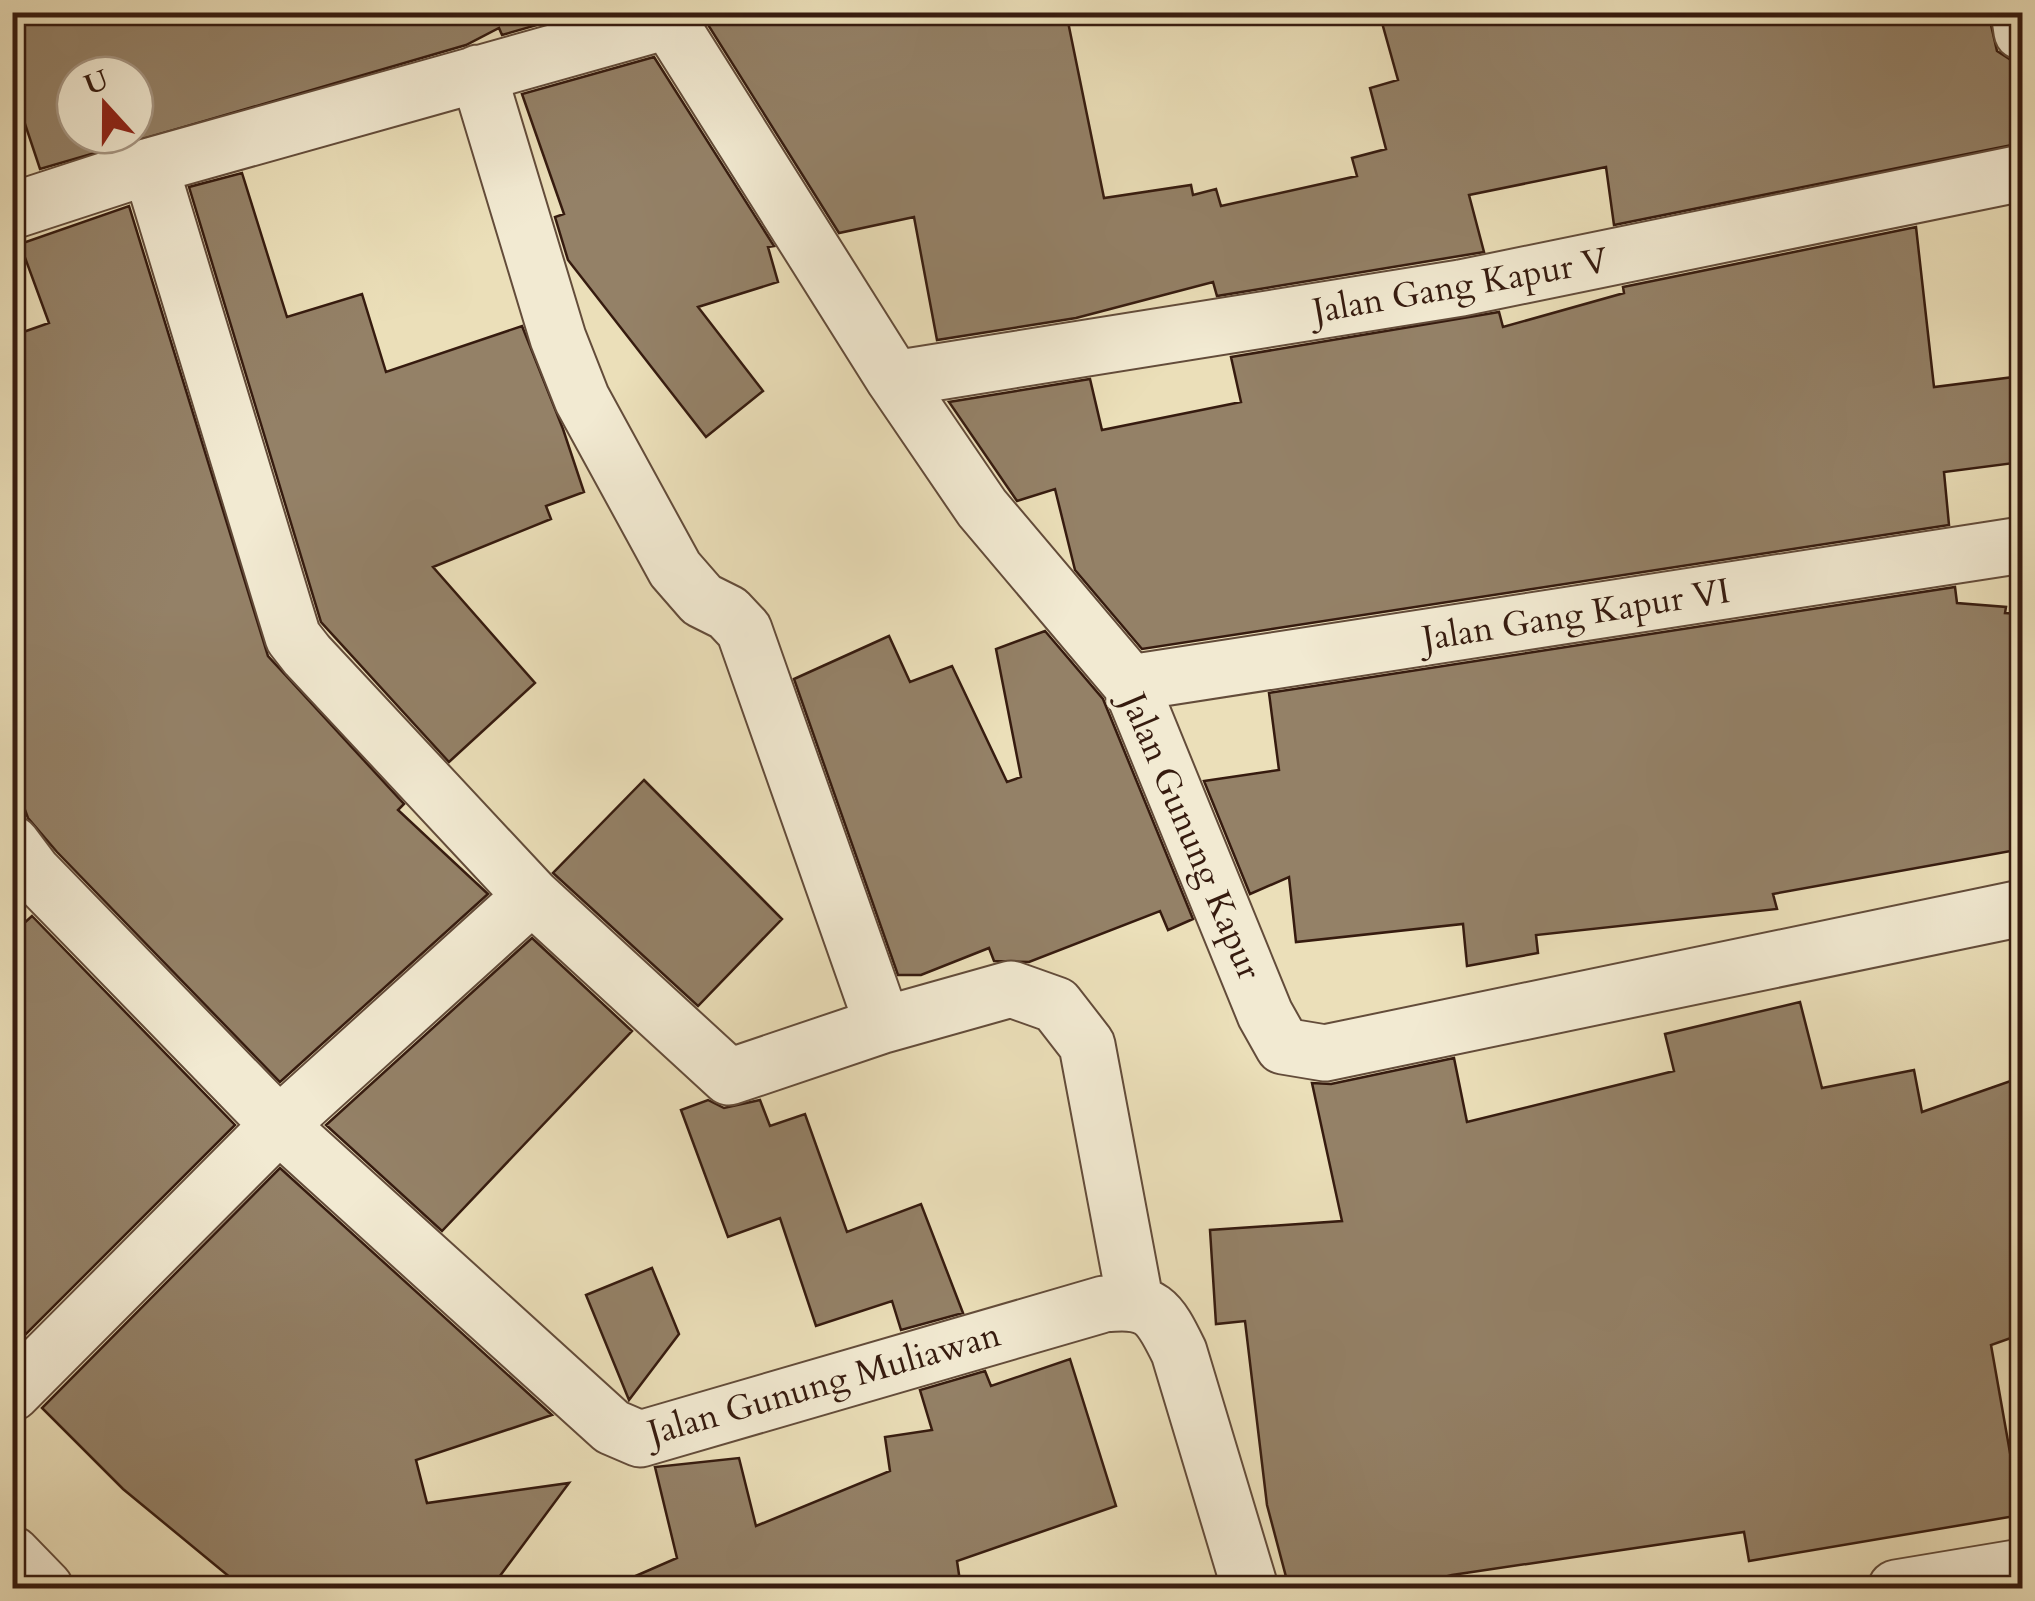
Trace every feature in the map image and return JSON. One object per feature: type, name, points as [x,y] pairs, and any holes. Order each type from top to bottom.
[{"type":"street","points":[[2019,12],[2022,32]]},
{"type":"street","points":[[12,212],[150,166],[665,17]]},
{"type":"street","name":"Jalan Gunung Kapur","points":[[665,17],[894,378],[982,508],[1130,683],[1266,1014],[1283,1046],[1325,1053],[2022,908]]},
{"type":"street","points":[[478,72],[558,338],[582,399],[674,569],[702,600],[728,613],[744,630],[883,1026]]},
{"type":"street","points":[[150,166],[293,637],[532,896],[729,1078],[883,1026],[1011,989],[1056,1005],[1087,1045],[1135,1300],[1161,1316],[1180,1352],[1250,1588]]},
{"type":"street","name":"Jalan Gang Kapur V","points":[[894,378],[1461,288],[2022,173]]},
{"type":"street","name":"Jalan Gang Kapur VI","points":[[1130,683],[2022,545]]},
{"type":"street","name":"Jalan Gunung Muliawan","points":[[12,844],[33,872],[279,1124],[612,1427],[630,1437],[640,1439],[1104,1304],[1135,1300]]},
{"type":"street","points":[[12,1393],[279,1124],[532,896]]},
{"type":"street","points":[[12,1554],[45,1588]]},
{"type":"street","points":[[1896,1588],[2022,1567]]},
{"type":"building","points":[[12,12],[582,12],[502,35],[499,28],[466,45],[155,136],[155,55],[55,55],[55,155],[88,155],[40,169],[12,85]]},
{"type":"building","points":[[700,12],[1066,12],[1104,198],[1191,185],[1193,195],[1216,189],[1221,206],[1357,176],[1352,158],[1386,149],[1370,88],[1398,80],[1379,12],[1988,12],[1997,51],[2014,62],[2022,94],[2022,143],[1614,225],[1606,167],[1469,195],[1484,252],[1217,296],[1213,282],[1076,318],[937,340],[914,217],[839,233]]},
{"type":"building","points":[[654,57],[774,246],[768,247],[778,282],[698,307],[763,391],[706,437],[568,260],[555,217],[564,214],[522,94]]},
{"type":"building","points":[[242,173],[287,317],[362,294],[386,372],[522,326],[563,429],[584,492],[546,506],[551,519],[433,567],[535,683],[449,762],[321,622],[189,187]]},
{"type":"building","points":[[129,206],[268,656],[404,804],[398,810],[488,894],[280,1082],[57,852],[28,818],[12,775],[12,336],[49,323],[20,244]]},
{"type":"building","points":[[1916,227],[1934,387],[2022,376],[2022,462],[1944,472],[1949,525],[1142,649],[1075,570],[1055,489],[1017,501],[949,402],[1090,379],[1102,430],[1241,402],[1231,357],[1499,312],[1503,327],[1624,293],[1623,287]]},
{"type":"building","points":[[1955,587],[1957,603],[2006,607],[2005,613],[2022,614],[2022,849],[1773,894],[1777,909],[1536,935],[1538,953],[1467,966],[1463,924],[1296,942],[1289,877],[1250,894],[1204,781],[1279,770],[1269,693]]},
{"type":"building","points":[[1045,631],[1103,699],[1193,919],[1168,930],[1160,911],[1029,962],[994,961],[989,948],[921,975],[898,975],[794,679],[889,636],[910,682],[952,666],[1007,782],[1021,777],[996,649]]},
{"type":"building","points":[[644,780],[782,919],[698,1006],[553,873]]},
{"type":"building","points":[[32,916],[235,1125],[12,1348],[12,934]]},
{"type":"building","points":[[532,938],[632,1031],[442,1231],[326,1125]]},
{"type":"building","points":[[1800,1002],[1822,1088],[1914,1070],[1922,1112],[2022,1077],[2022,1334],[1991,1345],[2021,1515],[1749,1561],[1744,1532],[1452,1575],[1399,1588],[1289,1588],[1267,1505],[1245,1321],[1216,1324],[1210,1230],[1342,1221],[1312,1083],[1331,1084],[1454,1058],[1467,1122],[1674,1071],[1665,1034]]},
{"type":"building","points":[[708,1100],[724,1108],[760,1100],[770,1126],[805,1114],[847,1232],[921,1204],[963,1313],[901,1330],[892,1301],[816,1326],[780,1218],[728,1237],[681,1110]]},
{"type":"building","points":[[280,1168],[552,1415],[416,1460],[427,1503],[569,1483],[491,1588],[243,1588],[123,1489],[42,1408]]},
{"type":"building","points":[[652,1268],[679,1334],[629,1400],[586,1295]]},
{"type":"building","points":[[1070,1359],[1116,1506],[957,1561],[961,1588],[608,1588],[677,1558],[655,1467],[739,1458],[756,1526],[890,1471],[885,1437],[932,1430],[920,1390],[985,1371],[991,1386]]}]
